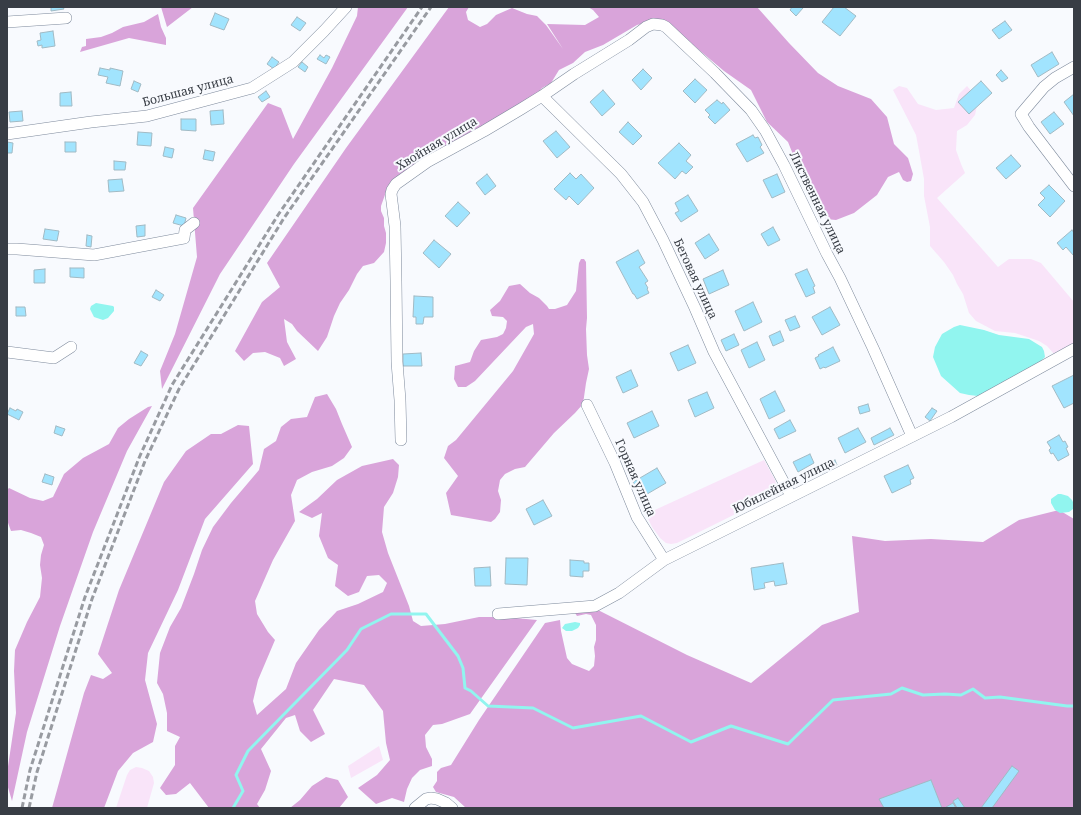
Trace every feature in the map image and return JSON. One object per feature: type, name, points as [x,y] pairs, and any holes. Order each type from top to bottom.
[{"type":"street","name":"Большая улица","points":[[7,134],[147,116],[252,88],[293,62],[324,32],[346,7]]},
{"type":"street","points":[[7,22],[66,18]]},
{"type":"street","name":"Лиственная улица","points":[[646,27],[654,24],[666,27],[715,73],[750,110],[765,130],[840,278],[912,436]]},
{"type":"street","name":"Хвойная улица","points":[[401,440],[400,400],[396,362],[395,226],[391,194],[392,190],[396,184],[427,162],[484,131],[542,96],[629,40],[646,27]]},
{"type":"street","points":[[1074,67],[1054,78],[1044,87],[1021,114],[1029,127],[1074,186]]},
{"type":"street","name":"Беговая улица","points":[[542,96],[620,174],[643,202],[663,240],[714,352],[791,496]]},
{"type":"street","points":[[7,249],[94,255],[184,238],[185,230],[194,223]]},
{"type":"street","points":[[7,352],[54,358],[71,347]]},
{"type":"street","name":"Юбилейная улица","points":[[498,614],[595,606],[619,593],[664,560],[951,417],[1074,349]]},
{"type":"street","name":"Горная улица","points":[[587,405],[615,463],[637,517],[664,560]]},
{"type":"street","points":[[415,808],[426,799],[431,798],[446,803],[452,808]]},
{"type":"shaded area","points":[[161,7],[193,7],[167,27]]},
{"type":"shaded area","points":[[358,7],[408,7],[294,164],[220,274],[162,389],[160,371],[175,334],[197,257],[193,208],[268,103],[281,108],[293,139],[332,68],[357,16]]},
{"type":"shaded area","points":[[449,7],[469,7],[466,12],[468,20],[480,27],[487,24],[496,15],[512,8],[537,16],[546,25],[563,49],[547,24],[585,25],[599,17],[588,7],[757,7],[818,73],[838,86],[871,99],[887,117],[894,144],[908,158],[913,174],[911,181],[907,182],[903,180],[899,172],[888,177],[877,195],[854,213],[836,220],[826,219],[798,167],[788,142],[767,122],[751,90],[724,71],[680,34],[657,20],[637,25],[603,45],[585,52],[573,63],[559,70],[551,83],[542,88],[535,96],[386,192],[381,206],[386,233],[384,252],[374,263],[363,266],[357,274],[340,303],[327,337],[318,351],[297,331],[292,324],[284,319],[287,342],[296,359],[284,366],[280,358],[265,352],[253,353],[244,361],[235,351],[262,302],[280,287],[267,263],[346,148]]},
{"type":"shaded area","points":[[158,14],[161,27],[166,38],[166,45],[129,38],[80,52],[82,47],[86,46],[86,39],[101,37],[123,27],[144,22]]},
{"type":"shaded area","points":[[899,86],[907,88],[918,104],[936,110],[954,108],[959,94],[967,86],[973,93],[978,101],[975,115],[967,125],[957,131],[956,150],[965,173],[937,198],[998,267],[1009,259],[1031,259],[1041,263],[1074,302],[1074,344],[1054,354],[1047,346],[1039,341],[1015,333],[995,331],[976,321],[969,313],[963,294],[953,275],[930,246],[930,227],[924,196],[924,179],[916,135],[893,90]]},
{"type":"shaded area","points":[[581,259],[584,259],[586,262],[586,329],[589,369],[583,404],[554,433],[525,467],[515,469],[505,474],[500,480],[498,491],[501,500],[500,512],[495,519],[491,522],[451,515],[446,493],[458,476],[444,458],[448,446],[456,440],[513,371],[534,334],[533,324],[526,327],[475,381],[466,387],[458,387],[454,379],[455,366],[470,362],[474,351],[481,340],[497,337],[503,334],[507,321],[503,317],[492,316],[490,310],[500,301],[509,286],[520,284],[530,293],[539,298],[549,309],[555,309],[567,305],[576,291],[579,263]]},
{"type":"shaded area","points":[[327,394],[336,409],[352,447],[344,458],[332,466],[312,472],[297,480],[291,495],[295,521],[273,560],[255,601],[257,614],[268,632],[275,640],[258,680],[253,701],[257,715],[286,689],[296,663],[319,630],[337,611],[358,604],[383,592],[387,583],[379,575],[367,576],[359,592],[348,596],[335,586],[338,565],[328,558],[319,536],[322,513],[312,518],[299,512],[317,499],[337,480],[362,466],[393,459],[399,465],[398,477],[393,493],[384,507],[382,532],[388,553],[409,606],[413,621],[421,626],[445,624],[479,617],[504,617],[537,620],[470,714],[442,724],[433,725],[425,735],[426,747],[432,759],[432,766],[420,770],[412,778],[407,789],[404,802],[392,798],[376,804],[358,788],[377,775],[390,760],[386,743],[383,711],[364,685],[334,679],[313,710],[325,734],[311,742],[300,731],[295,715],[286,718],[261,749],[271,771],[265,790],[257,804],[260,808],[209,808],[190,783],[176,794],[166,795],[160,788],[175,765],[175,746],[180,737],[167,731],[167,713],[163,694],[157,683],[160,653],[170,627],[181,608],[202,550],[213,527],[259,470],[264,449],[276,441],[281,427],[291,419],[307,417],[315,397]]},
{"type":"shaded area","points":[[152,406],[127,451],[93,532],[60,626],[27,732],[12,801],[7,784],[7,773],[16,713],[14,671],[15,650],[40,597],[42,578],[40,565],[44,545],[41,537],[21,530],[11,531],[7,520],[7,490],[9,488],[30,498],[43,501],[53,497],[64,474],[83,458],[109,444],[118,428],[129,419]]},
{"type":"shaded area","points":[[238,425],[249,426],[253,464],[205,519],[178,590],[148,653],[145,680],[157,724],[153,742],[133,753],[118,771],[104,808],[52,808],[84,693],[91,675],[103,679],[112,673],[98,654],[119,590],[164,482],[186,451],[211,434],[221,434]]},
{"type":"shaded area","points":[[764,460],[775,480],[777,490],[776,494],[677,543],[666,543],[660,538],[652,527],[646,514]]},
{"type":"shaded area","points":[[1059,510],[1074,519],[1074,808],[466,808],[454,797],[436,792],[433,787],[437,781],[437,772],[441,768],[451,765],[479,720],[545,623],[560,620],[567,658],[572,664],[589,671],[594,666],[596,625],[591,615],[586,614],[577,616],[575,613],[577,610],[594,608],[687,655],[751,683],[822,625],[859,612],[852,536],[885,541],[931,539],[983,542],[1019,520]]},
{"type":"shaded area","points":[[379,746],[383,760],[351,778],[348,766]]},
{"type":"shaded area","points":[[136,767],[149,771],[153,777],[154,783],[147,808],[116,808],[127,775],[130,770]]},
{"type":"shaded area","points":[[326,777],[338,780],[348,797],[339,808],[290,808],[300,800],[312,786]]},
{"type":"water","points":[[96,303],[113,306],[114,311],[108,318],[103,320],[94,317],[90,309],[91,306]]},
{"type":"water","points":[[960,325],[999,335],[1029,339],[1042,347],[1045,357],[1040,362],[978,396],[960,393],[941,376],[933,357],[935,347],[942,334]]},
{"type":"water","points":[[1058,494],[1068,496],[1072,500],[1074,504],[1073,509],[1069,512],[1060,513],[1055,510],[1051,503],[1051,499]]},
{"type":"water","points":[[575,622],[580,623],[580,625],[572,631],[566,631],[562,628],[565,624]]},
{"type":"building","points":[[51,7],[63,7],[64,9],[51,11]]},
{"type":"building","points":[[792,7],[803,8],[796,16],[790,10]]},
{"type":"building","points":[[834,7],[844,7],[856,16],[840,36],[822,22]]},
{"type":"building","points":[[215,13],[229,19],[224,30],[210,25]]},
{"type":"building","points":[[297,17],[306,23],[300,31],[291,25]]},
{"type":"building","points":[[1005,21],[1012,30],[999,39],[992,30]]},
{"type":"building","points":[[53,31],[55,46],[42,48],[42,45],[38,46],[37,41],[41,40],[40,33]]},
{"type":"building","points":[[1052,52],[1059,64],[1038,77],[1031,65]]},
{"type":"building","points":[[320,55],[324,58],[326,55],[330,57],[326,64],[317,59]]},
{"type":"building","points":[[272,57],[279,62],[274,69],[267,64]]},
{"type":"building","points":[[302,62],[308,67],[305,72],[298,67]]},
{"type":"building","points":[[100,68],[110,70],[110,68],[123,71],[120,86],[106,83],[108,77],[98,75]]},
{"type":"building","points":[[643,69],[652,78],[641,90],[632,80]]},
{"type":"building","points":[[1001,70],[1008,78],[1002,82],[996,75]]},
{"type":"building","points":[[695,79],[707,90],[695,103],[683,91]]},
{"type":"building","points":[[134,81],[141,84],[138,92],[131,89]]},
{"type":"building","points":[[981,81],[992,93],[969,114],[958,102]]},
{"type":"building","points":[[603,90],[615,104],[602,116],[590,102]]},
{"type":"building","points":[[266,91],[270,97],[262,102],[258,97]]},
{"type":"building","points":[[71,92],[72,106],[60,106],[60,93]]},
{"type":"building","points":[[1074,94],[1074,116],[1064,102]]},
{"type":"building","points":[[717,100],[722,104],[723,102],[730,110],[715,124],[708,117],[710,115],[705,110]]},
{"type":"building","points":[[223,110],[224,124],[211,125],[210,111]]},
{"type":"building","points":[[22,111],[23,121],[10,122],[9,112]]},
{"type":"building","points":[[1054,112],[1064,124],[1050,134],[1041,122]]},
{"type":"building","points":[[181,119],[196,119],[196,131],[181,130]]},
{"type":"building","points":[[628,122],[642,136],[633,145],[619,132]]},
{"type":"building","points":[[556,131],[570,147],[557,158],[543,141]]},
{"type":"building","points":[[138,132],[152,133],[151,146],[137,145]]},
{"type":"building","points":[[753,135],[755,138],[758,137],[762,145],[760,147],[764,153],[747,162],[736,144]]},
{"type":"building","points":[[7,142],[13,143],[12,153],[7,153]]},
{"type":"building","points":[[65,142],[76,142],[76,152],[65,152]]},
{"type":"building","points":[[679,143],[691,155],[686,161],[693,167],[686,174],[682,171],[675,179],[658,163]]},
{"type":"building","points":[[165,147],[174,149],[172,158],[163,156]]},
{"type":"building","points":[[205,150],[215,152],[213,161],[203,159]]},
{"type":"building","points":[[1011,155],[1021,166],[1006,179],[996,168]]},
{"type":"building","points":[[114,161],[126,162],[125,170],[114,170]]},
{"type":"building","points":[[570,173],[576,179],[581,174],[594,188],[578,205],[569,196],[566,200],[554,189]]},
{"type":"building","points":[[487,174],[496,186],[485,195],[476,183]]},
{"type":"building","points":[[777,174],[785,192],[772,198],[763,180]]},
{"type":"building","points":[[122,179],[124,191],[109,192],[108,180]]},
{"type":"building","points":[[1049,185],[1065,201],[1050,217],[1038,205],[1045,198],[1040,193]]},
{"type":"building","points":[[688,195],[698,211],[681,222],[675,213],[679,211],[675,203]]},
{"type":"building","points":[[458,202],[470,213],[457,227],[445,216]]},
{"type":"building","points":[[176,215],[186,218],[184,226],[173,223]]},
{"type":"building","points":[[145,225],[145,236],[137,237],[136,226]]},
{"type":"building","points":[[773,227],[780,240],[768,246],[761,234]]},
{"type":"building","points":[[45,229],[59,231],[57,241],[43,239]]},
{"type":"building","points":[[1072,230],[1074,233],[1074,256],[1066,247],[1063,250],[1057,243]]},
{"type":"building","points":[[709,234],[719,250],[705,259],[695,243]]},
{"type":"building","points":[[87,235],[92,236],[91,247],[86,246]]},
{"type":"building","points":[[434,240],[451,254],[439,268],[423,253]]},
{"type":"building","points":[[638,250],[645,263],[639,267],[648,281],[645,283],[649,293],[637,299],[616,262]]},
{"type":"building","points":[[70,268],[84,268],[84,278],[70,277]]},
{"type":"building","points":[[45,269],[45,283],[34,283],[34,270]]},
{"type":"building","points":[[807,269],[815,286],[813,287],[815,293],[806,297],[795,274]]},
{"type":"building","points":[[723,270],[729,285],[709,294],[703,279]]},
{"type":"building","points":[[156,290],[164,295],[160,301],[152,297]]},
{"type":"building","points":[[414,296],[433,297],[433,317],[424,317],[423,324],[416,324],[416,317],[413,317]]},
{"type":"building","points":[[753,302],[762,322],[744,331],[735,311]]},
{"type":"building","points":[[16,307],[25,307],[26,316],[16,316]]},
{"type":"building","points":[[830,307],[840,325],[822,335],[812,317]]},
{"type":"building","points":[[795,316],[800,327],[790,331],[785,320]]},
{"type":"building","points":[[780,331],[784,341],[773,346],[769,336]]},
{"type":"building","points":[[734,334],[739,345],[726,351],[721,340]]},
{"type":"building","points":[[757,342],[765,360],[749,368],[741,350]]},
{"type":"building","points":[[688,345],[696,363],[678,371],[670,353]]},
{"type":"building","points":[[833,347],[840,361],[820,369],[815,358]]},
{"type":"building","points":[[141,351],[148,355],[141,366],[134,363]]},
{"type":"building","points":[[421,353],[422,366],[403,366],[403,354]]},
{"type":"building","points":[[631,370],[638,386],[623,393],[616,377]]},
{"type":"building","points":[[1074,375],[1074,403],[1064,408],[1052,386]]},
{"type":"building","points":[[775,391],[785,411],[769,419],[760,399]]},
{"type":"building","points":[[707,392],[714,408],[695,417],[688,400]]},
{"type":"building","points":[[868,404],[870,411],[860,414],[858,407]]},
{"type":"building","points":[[10,408],[23,412],[19,420],[7,414]]},
{"type":"building","points":[[932,408],[937,411],[930,421],[925,417]]},
{"type":"building","points":[[652,411],[659,426],[634,438],[627,423]]},
{"type":"building","points":[[790,420],[796,431],[779,439],[774,429]]},
{"type":"building","points":[[56,426],[65,429],[62,436],[54,433]]},
{"type":"building","points":[[858,428],[866,442],[845,453],[838,438]]},
{"type":"building","points":[[890,428],[894,435],[874,445],[871,438]]},
{"type":"building","points":[[1059,435],[1068,447],[1066,448],[1069,455],[1058,461],[1053,453],[1051,454],[1049,450],[1051,448],[1047,442]]},
{"type":"building","points":[[810,454],[814,463],[798,472],[793,462]]},
{"type":"building","points":[[835,460],[837,465],[822,473],[819,468]]},
{"type":"building","points":[[908,465],[914,478],[910,480],[911,484],[892,493],[884,476]]},
{"type":"building","points":[[657,468],[666,483],[642,497],[633,482]]},
{"type":"building","points":[[45,474],[54,477],[52,485],[42,482]]},
{"type":"building","points":[[543,500],[552,516],[534,525],[526,509]]},
{"type":"building","points":[[506,558],[528,558],[527,585],[505,584]]},
{"type":"building","points":[[570,560],[589,563],[589,571],[583,571],[583,577],[570,576]]},
{"type":"building","points":[[783,563],[787,584],[775,586],[774,581],[764,583],[765,588],[754,590],[751,568]]},
{"type":"building","points":[[490,567],[491,586],[475,586],[474,568]]},
{"type":"building","points":[[1012,766],[1019,771],[992,808],[981,808]]},
{"type":"building","points":[[931,780],[942,808],[884,808],[879,799]]},
{"type":"building","points":[[958,798],[965,808],[957,808],[953,801]]},
{"type":"building","points":[[953,803],[956,808],[946,807]]},
{"type":"waterway","points":[[233,808],[243,791],[236,775],[248,751],[347,650],[361,629],[391,614],[426,614],[458,656],[463,668],[465,688],[471,691],[488,706],[533,708],[573,728],[641,716],[691,742],[731,726],[788,744],[833,700],[891,694],[902,688],[923,695],[961,695],[973,689],[985,698],[1000,697],[1074,706]]},
{"type":"railway","points":[[22,808],[30,770],[85,597],[139,458],[172,385],[278,215],[422,7]]},
{"type":"railway","points":[[29,808],[37,772],[92,599],[145,461],[179,389],[284,218],[431,7]]}]
